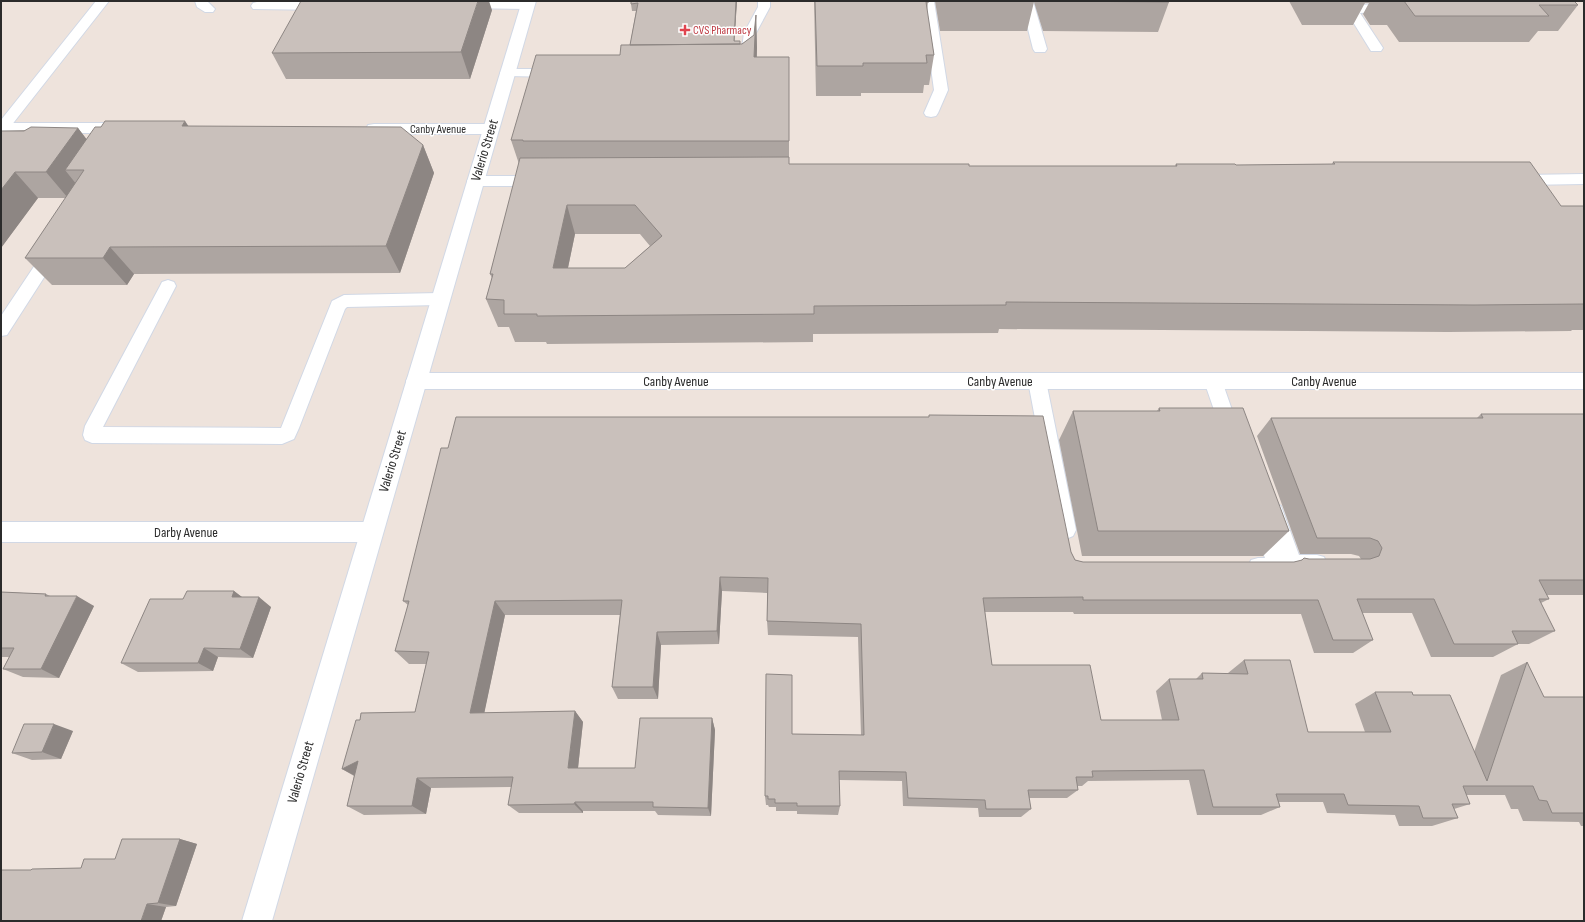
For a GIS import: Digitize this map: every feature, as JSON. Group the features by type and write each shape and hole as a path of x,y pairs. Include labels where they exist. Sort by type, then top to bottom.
{"street":[{"name":"Valerio Street","path":"257,921 370,532 528,3"},
{"path":"2,128 131,128"},
{"name":"Canby Avenue","path":"359,129 490,129"},
{"name":"Canby Avenue","path":"416,381 1584,381"},
{"name":"Darby Avenue","path":"1,532 370,532"}],"lane":[{"path":"2,128 103,1"},
{"path":"739,73 747,68 750,33 764,7 764,1"},
{"path":"928,1 941,90 931,113"},
{"path":"1027,1 1040,49"},
{"path":"455,5 528,3"},
{"path":"257,6 336,6"},
{"path":"1376,48 1351,8 1406,8"},
{"path":"507,73 569,73"},
{"path":"115,143 131,128"},
{"path":"1504,180 1584,180"},
{"path":"475,181 555,181"},
{"path":"1,330 55,246 59,235"},
{"path":"168,286 92,431 92,435 282,436 287,434 290,428 338,305 344,301 439,299"},
{"path":"1037,381 1068,544"},
{"path":"1220,381 1242,444"},
{"path":"1238,567 1278,567 1263,503 1292,564 1337,564"}],"building":[{"path":"301,1 478,1 461,52 272,53"},
{"name":"CVS Pharmacy","path":"631,1 736,1 734,41 740,41 740,44 630,45 638,3 631,4"},
{"path":"815,1 928,1 929,2 926,2 934,55 926,55 927,63 863,63 863,66 817,66"},
{"path":"1051,1 1169,1 1169,2"},
{"path":"1404,1 1574,1 1578,5 1539,5 1549,16 1415,16"},
{"path":"756,15 754,57 789,57 789,141 511,140 536,55 620,55 621,45 742,44 754,35"},
{"path":"105,121 185,121 182,126 401,127 423,145 386,246 110,247 103,258 25,258 84,170 65,170 95,127 101,127"},
{"path":"31,127 78,128 46,172 15,172 1,190 1,131 24,131"},
{"path":"789,157 789,164 969,164 969,166 1177,166 1176,164 1236,165 1335,164 1333,162 1530,162 1561,206 1584,206 1584,304 1474,305 1006,302 1006,305 814,306 814,314 537,316 537,314 504,314 504,300 486,299 493,274 490,274 520,158","holes":["567,205 635,205 662,236 625,268 553,268"]},
{"path":"1159,408 1243,408 1289,531 1098,531 1073,411 1160,411"},
{"path":"1481,414 1584,414 1584,580 1539,580 1549,599 1539,599 1555,631 1512,631 1518,644 1454,644 1434,599 1357,599 1373,640 1333,640 1318,600 1083,600 1083,597 983,598 992,665 1090,665 1101,720 1179,720 1169,679 1203,679 1202,673 1248,674 1244,660 1290,660 1308,732 1391,732 1375,692 1412,692 1413,695 1450,695 1487,781 1527,662 1544,697 1584,697 1584,813 1552,813 1547,801 1539,800 1533,786 1463,786 1470,804 1452,804 1458,818 1423,818 1419,806 1348,805 1344,794 1276,794 1280,807 1213,807 1204,770 1092,771 1093,777 1076,777 1078,790 1028,790 1031,809 986,809 985,800 908,798 906,772 839,771 840,806 797,806 797,803 775,803 775,799 768,799 768,796 765,796 766,674 792,675 792,734 864,735 861,624 767,621 768,578 720,577 717,631 657,632 653,687 612,687 622,600 495,601 470,713 575,711 568,768 635,768 640,718 712,718 708,808 653,807 653,802 575,802 574,804 508,805 513,777 417,778 412,806 347,806 358,761 342,769 356,720 360,720 361,713 415,712 429,652 395,651 409,601 403,601 441,448 448,448 456,417 1043,416 1071,552 1075,560 1083,562 1294,562 1304,558 1370,559 1379,556 1382,548 1378,541 1370,538 1317,538 1271,418 1483,418"},
{"path":"187,591 234,591 232,597 259,597 240,649 204,648 198,663 121,663 150,599 183,599"},
{"path":"1,592 46,594 45,596 77,596 41,669 3,669 14,648 1,648"},
{"path":"24,724 54,724 42,752 12,753"},
{"path":"122,839 180,839 158,903 147,904 141,921 1,921 1,870 81,868 84,859 115,859"}],"place":[{"name":"CVS Pharmacy","path":"685,30"}]}
